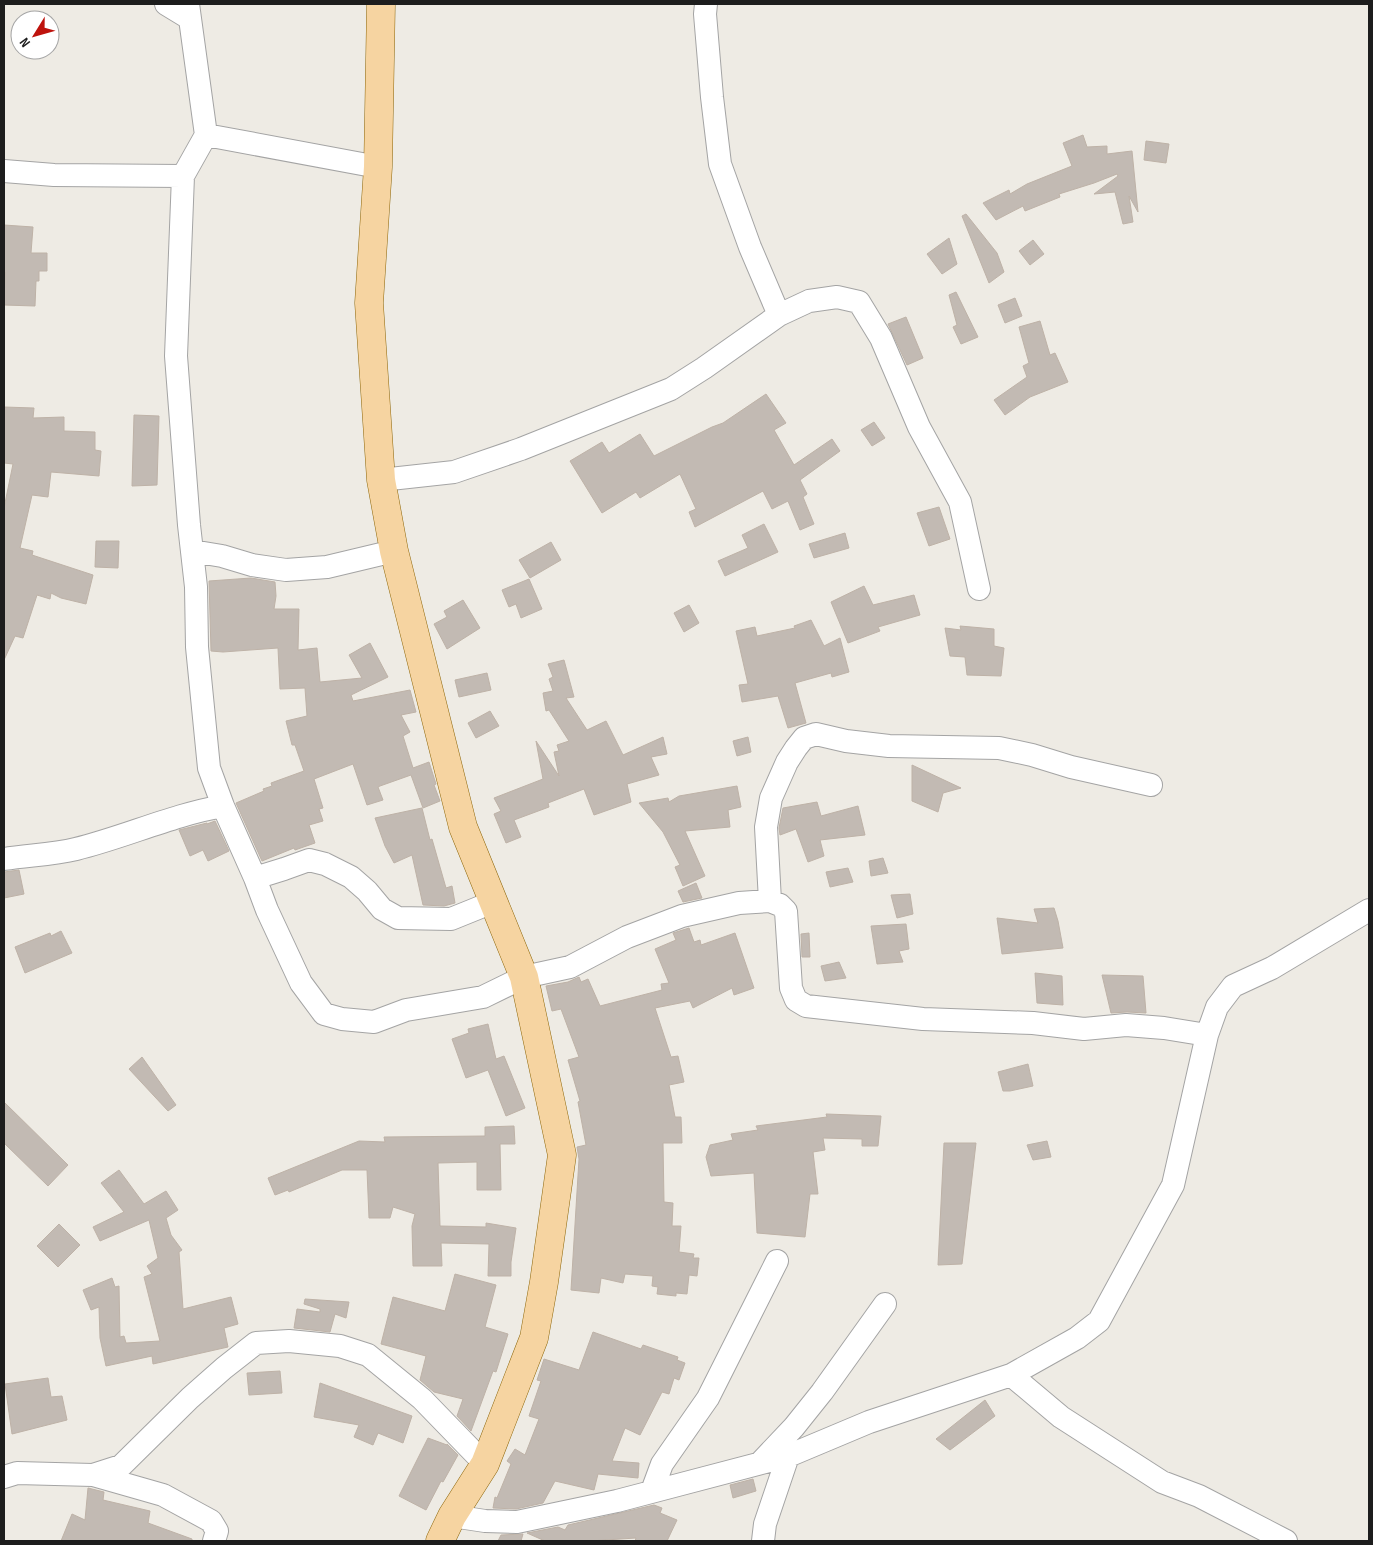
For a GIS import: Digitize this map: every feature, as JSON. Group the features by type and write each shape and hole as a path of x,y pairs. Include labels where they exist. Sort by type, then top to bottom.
{"main road":[{"path":"381,4 378,167 369,303 381,480 394,551 463,827 524,977 562,1155 534,1338 485,1464 452,1516 440,1541"}],"street":[{"path":"166,4 188,11 206,135 184,176 176,356 196,587 197,647 209,768 222,806 281,943 301,983 324,1014 342,1019 374,1022 406,1010 483,997 524,977 570,967 627,937 682,916 739,903 770,901 780,905 786,911 791,988 796,1000 806,1006 923,1019 1033,1023 1084,1029 1126,1025 1164,1028 1207,1035"},
{"path":"706,4 705,14 712,97 720,164 750,247 779,315"},
{"path":"206,135 378,167"},
{"path":"4,171 54,175 184,176"},
{"path":"381,480 454,472 520,449 671,389 779,315 810,300 837,297 859,302 881,338 919,427 960,502 979,589"},
{"path":"192,551 222,556 252,565 286,570 327,567 394,551"},
{"path":"770,901 766,827 772,798 786,762 804,738 816,734 846,741 889,746 1000,748 1032,755 1071,767 1151,785"},
{"path":"4,859 37,856 77,849 200,810 222,806"},
{"path":"254,878 309,860 325,864 351,877 367,891 382,909 398,918 451,919 493,902"},
{"path":"452,1516 485,1521 517,1522 569,1512 788,1456 869,1422 1012,1375 1077,1338 1099,1321 1173,1186 1207,1035 1217,1007 1233,986 1272,968 1369,910"},
{"path":"652,1491 662,1464 708,1398 777,1261"},
{"path":"760,1463 794,1427 822,1392 884,1304"},
{"path":"93,1475 121,1466 190,1398 256,1343 289,1341 340,1346 368,1356 422,1399 485,1464"},
{"path":"1012,1375 1062,1417 1162,1482 1198,1496 1286,1541"},
{"path":"763,1541 765,1524 788,1456"},
{"path":"4,1477 17,1473 93,1475 163,1495 211,1521 217,1531 214,1541"}],"building":[{"path":"1083,135 1087,147 1107,146 1107,154 1132,151 1138,212 1129,196 1133,222 1123,224 1115,192 1094,194 1118,176 1117,174 1059,194 1060,197 1025,211 1023,206 996,220 983,203 1009,190 1010,194 1027,184 1072,166 1063,143"},
{"path":"1146,141 1169,144 1166,163 1144,160"},
{"path":"966,214 997,253 1004,272 989,283 962,216"},
{"path":"4,225 33,227 31,253 47,253 47,271 39,271 39,281 36,281 35,306 4,305"},
{"path":"949,238 957,264 942,274 927,254"},
{"path":"1033,240 1044,254 1030,265 1019,251"},
{"path":"956,292 978,337 961,344 953,327 957,325 949,295"},
{"path":"1015,298 1022,316 1005,323 998,305"},
{"path":"906,317 923,358 907,365 888,324"},
{"path":"1040,321 1050,355 1055,353 1068,382 1030,397 1005,415 994,400 1027,377 1023,366 1029,363 1019,327"},
{"path":"766,394 786,423 774,430 794,465 832,439 840,451 800,480 807,494 803,497 814,524 800,530 788,501 772,509 763,491 695,527 689,512 696,509 680,474 640,498 636,492 602,513 570,461 602,442 609,453 640,434 654,456 723,423"},
{"path":"4,407 34,408 33,418 64,417 64,431 95,432 95,450 101,451 99,476 51,472 48,497 32,495 20,548 33,551 32,555 93,575 86,604 61,598 51,593 50,599 37,595 23,638 15,636 4,660 4,508 13,464 4,463"},
{"path":"134,415 159,416 157,485 132,486"},
{"path":"874,422 885,438 872,446 861,430"},
{"path":"939,507 950,539 929,546 917,513"},
{"path":"764,524 778,552 725,576 718,561 748,548 742,535"},
{"path":"845,533 849,548 814,558 809,544"},
{"path":"96,541 119,541 118,568 95,567"},
{"path":"551,542 561,560 530,578 519,560"},
{"path":"251,578 275,582 276,596 274,609 299,609 298,650 317,648 320,682 362,678 349,655 370,643 388,677 351,695 353,701 410,690 416,712 401,715 410,732 403,736 413,768 429,762 440,801 423,808 411,775 378,787 383,800 367,805 353,764 314,779 323,808 319,809 323,821 309,825 315,843 295,850 294,848 262,861 236,803 264,791 263,789 272,786 271,783 304,771 295,745 292,745 286,721 307,716 305,688 280,689 278,648 223,652 211,651 209,581"},
{"path":"529,579 542,609 521,618 516,604 509,607 502,590"},
{"path":"864,586 873,605 914,595 920,615 878,627 880,631 848,643 831,602"},
{"path":"463,600 480,628 447,649 434,624 447,617 444,611"},
{"path":"689,605 699,623 684,632 674,613"},
{"path":"811,620 824,646 840,638 849,672 832,677 831,673 795,683 806,723 788,728 778,696 742,702 739,685 748,684 736,631 755,627 757,636 795,628 794,626"},
{"path":"960,626 994,629 994,646 1004,648 1001,676 967,675 965,657 950,656 945,628 961,630"},
{"path":"564,660 574,697 566,698 587,730 606,721 623,755 663,737 667,754 651,757 659,775 627,784 631,802 594,815 584,789 548,803 549,807 514,820 521,837 506,843 494,814 501,811 494,798 543,779 536,741 559,776 554,752 559,751 557,745 569,741 549,710 546,711 543,693 553,691 549,679 553,677 548,664"},
{"path":"487,673 491,690 459,697 455,680"},
{"path":"490,711 499,726 476,738 468,723"},
{"path":"748,737 751,752 737,756 733,741"},
{"path":"912,765 961,788 943,793 938,812 912,801"},
{"path":"737,786 741,807 728,810 730,827 685,831 705,876 683,886 675,867 680,865 663,832 639,803 668,798 669,802 679,796"},
{"path":"817,802 821,816 858,806 865,835 820,840 824,856 808,862 796,829 780,835 779,828 783,808"},
{"path":"422,808 430,840 432,839 446,888 452,886 455,903 444,906 423,905 412,855 394,863 385,846 375,818"},
{"path":"215,821 229,851 208,861 203,850 190,856 179,830"},
{"path":"883,858 888,873 871,876 869,861"},
{"path":"848,868 853,882 830,887 826,872"},
{"path":"19,870 24,894 4,898 4,872"},
{"path":"696,883 702,898 683,902 678,891"},
{"path":"910,894 913,914 897,918 891,895"},
{"path":"1054,908 1063,948 1002,954 997,918 1038,923 1034,909"},
{"path":"906,924 909,949 899,951 903,962 877,964 871,926"},
{"path":"689,928 694,942 700,940 701,945 735,933 754,988 734,995 732,988 693,1008 690,1001 655,1008 671,1057 678,1056 684,1082 669,1085 675,1117 681,1117 682,1143 663,1143 664,1202 673,1203 672,1226 681,1226 679,1252 694,1254 693,1258 699,1258 697,1276 689,1275 687,1294 676,1293 676,1296 657,1294 658,1287 652,1286 653,1276 625,1274 623,1283 601,1278 599,1293 571,1290 579,1159 577,1147 586,1145 578,1102 580,1101 568,1060 579,1057 561,1009 552,1011 546,986 568,982 579,977 581,982 588,979 600,1006 662,990 661,984 669,983 655,949 676,940 673,933"},
{"path":"61,931 72,953 25,973 15,947 50,933 51,936"},
{"path":"809,933 810,957 802,957 801,934"},
{"path":"839,962 846,978 825,981 821,966"},
{"path":"1035,973 1062,976 1063,1005 1037,1003"},
{"path":"1102,975 1143,976 1146,1013 1111,1013"},
{"path":"488,1024 496,1059 504,1056 525,1108 506,1116 488,1070 466,1078 452,1039 469,1033 468,1029"},
{"path":"142,1057 176,1105 168,1111 129,1069"},
{"path":"1028,1064 1033,1086 1003,1091 998,1072"},
{"path":"4,1102 68,1165 48,1186 4,1143"},
{"path":"826,1114 881,1116 878,1146 862,1146 862,1139 823,1138 825,1150 813,1152 818,1194 810,1194 805,1237 757,1233 754,1173 711,1176 706,1157 710,1145 733,1140 731,1134 758,1130 756,1126 827,1117"},
{"path":"514,1126 515,1144 500,1144 501,1190 477,1190 477,1162 438,1163 440,1226 486,1227 486,1223 516,1228 511,1276 488,1276 489,1244 441,1243 442,1266 413,1266 412,1226 415,1214 393,1207 390,1218 369,1218 367,1170 342,1170 289,1192 288,1190 275,1195 268,1178 359,1141 385,1142 384,1137 485,1136 485,1127"},
{"path":"1047,1141 1051,1157 1033,1160 1027,1145"},
{"path":"944,1143 976,1143 962,1264 938,1265"},
{"path":"119,1170 144,1204 166,1191 178,1210 166,1218 171,1235 182,1250 179,1252 183,1309 231,1297 238,1324 224,1328 228,1347 153,1364 152,1356 106,1366 100,1338 99,1307 91,1310 83,1290 112,1278 115,1287 119,1286 120,1337 124,1336 126,1343 160,1341 144,1277 152,1274 147,1266 158,1258 149,1220 100,1241 93,1227 124,1212 101,1183"},
{"path":"59,1224 80,1245 58,1267 37,1246"},
{"path":"455,1274 496,1285 485,1327 508,1334 496,1372 493,1371 471,1431 457,1416 463,1399 434,1392 420,1380 426,1356 381,1344 393,1297 445,1311"},
{"path":"305,1299 349,1302 346,1318 335,1314 330,1332 294,1328 297,1309 320,1312 320,1309 304,1304"},
{"path":"593,1332 641,1349 643,1345 678,1357 677,1360 685,1363 679,1380 674,1378 669,1394 662,1392 640,1435 625,1428 612,1461 639,1463 638,1478 598,1474 594,1490 555,1481 543,1503 516,1509 493,1508 495,1497 497,1498 511,1464 507,1461 515,1449 525,1455 539,1419 529,1416 541,1381 537,1380 544,1359 579,1370"},
{"path":"280,1371 282,1393 249,1395 247,1373"},
{"path":"48,1378 51,1397 62,1396 67,1420 12,1434 5,1384"},
{"path":"320,1383 412,1416 403,1443 378,1433 373,1445 354,1437 359,1425 314,1417"},
{"path":"985,1400 995,1416 950,1450 936,1439"},
{"path":"428,1438 447,1444 458,1455 443,1482 441,1481 426,1510 399,1496"},
{"path":"753,1479 756,1491 733,1498 730,1485"},
{"path":"88,1488 104,1492 103,1500 150,1511 148,1523 192,1539 192,1541 61,1541 72,1514 85,1520"},
{"path":"654,1505 662,1508 660,1513 677,1520 667,1541 635,1541 636,1538 545,1541 527,1533 558,1527 565,1530 568,1525"},
{"path":"523,1534 521,1541 498,1541 501,1535"}]}
